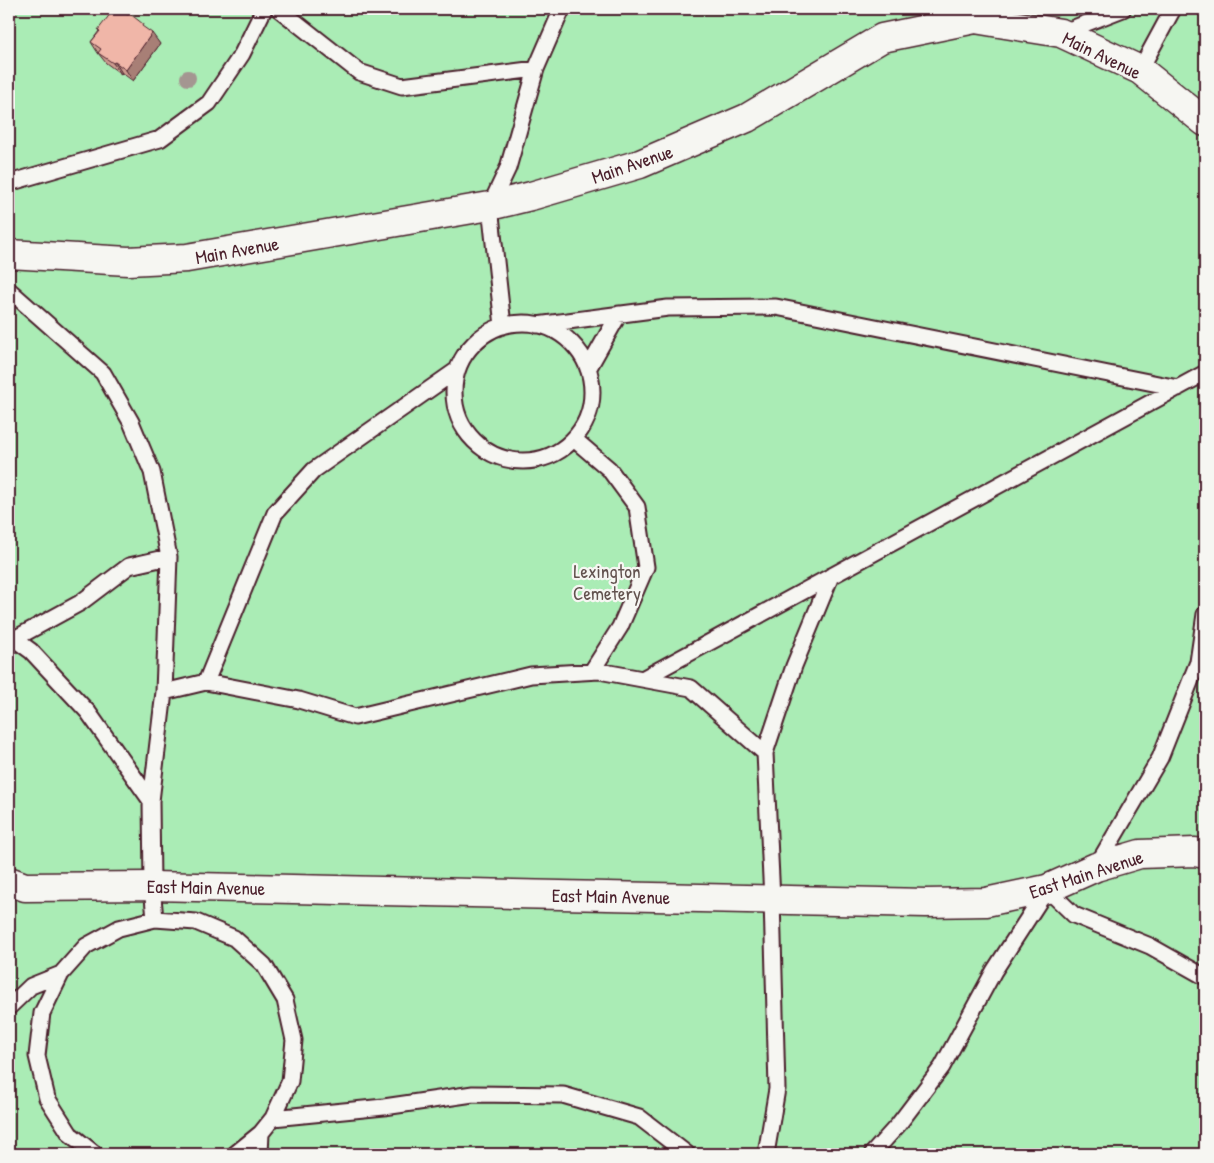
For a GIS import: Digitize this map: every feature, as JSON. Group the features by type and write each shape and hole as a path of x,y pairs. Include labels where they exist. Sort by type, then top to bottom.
{"street":[{"name":"Main Avenue","path":"9,254 128,261 187,258 490,206 640,164 747,118 882,38 975,19 1061,33 1140,70 1205,122"},
{"name":"East Main Avenue","path":"14,885 152,886 926,903 986,902 1046,889 1096,867 1140,854 1195,852 1205,854"}],"lane":[{"path":"9,183 160,139 209,103 242,54 264,9"},
{"path":"280,9 359,72 402,86 536,69"},
{"path":"503,326 490,206 508,168 536,69 562,9"},
{"path":"926,29 945,9"},
{"path":"1061,33 1123,9"},
{"path":"1140,70 1173,9"},
{"path":"9,290 103,373 131,422 152,472 169,557 164,692 151,801 152,886 155,919"},
{"path":"537,325 668,308 776,307 1178,388"},
{"path":"588,370 619,314"},
{"path":"520,323 554,330 568,340 580,354 588,370 592,388 590,406 584,423 574,438 557,452 538,460 517,461 497,456 479,446 465,431 456,412 454,391 458,370 464,356 475,343 488,333 503,326 520,323"},
{"path":"206,682 275,513 314,470 458,370"},
{"path":"642,679 1205,373"},
{"path":"574,438 609,469 636,507 646,567 620,628 592,671"},
{"path":"151,801 88,712 31,651 11,637 80,603 129,566 169,557"},
{"path":"766,1154 777,1089 772,900 765,753 794,666 831,576"},
{"path":"1096,867 1160,758 1198,662 1205,614"},
{"path":"164,692 206,682 299,700 355,717 531,674 599,671 691,688 765,753"},
{"path":"872,1154 898,1125 942,1066 994,971 1046,889 1074,915 1150,946 1205,977"},
{"path":"95,1154 70,1134 47,1098 37,1056 42,1013 60,974 86,946 119,928 155,919 196,922 234,938 264,965 285,1000 294,1040 290,1081 273,1118 262,1133 235,1154"},
{"path":"9,1007 31,986 60,974"},
{"path":"273,1118 384,1107 473,1094 564,1095 639,1117 687,1154"},
{"path":"260,1154 262,1133"}],"green space":[{"name":"Lexington Cemetery","path":"9,9 1205,9 1205,1154 9,1154"}],"building":[{"path":"114,9 119,9 128,15 129,13 152,33 126,70 98,53 101,49 91,42"}]}
